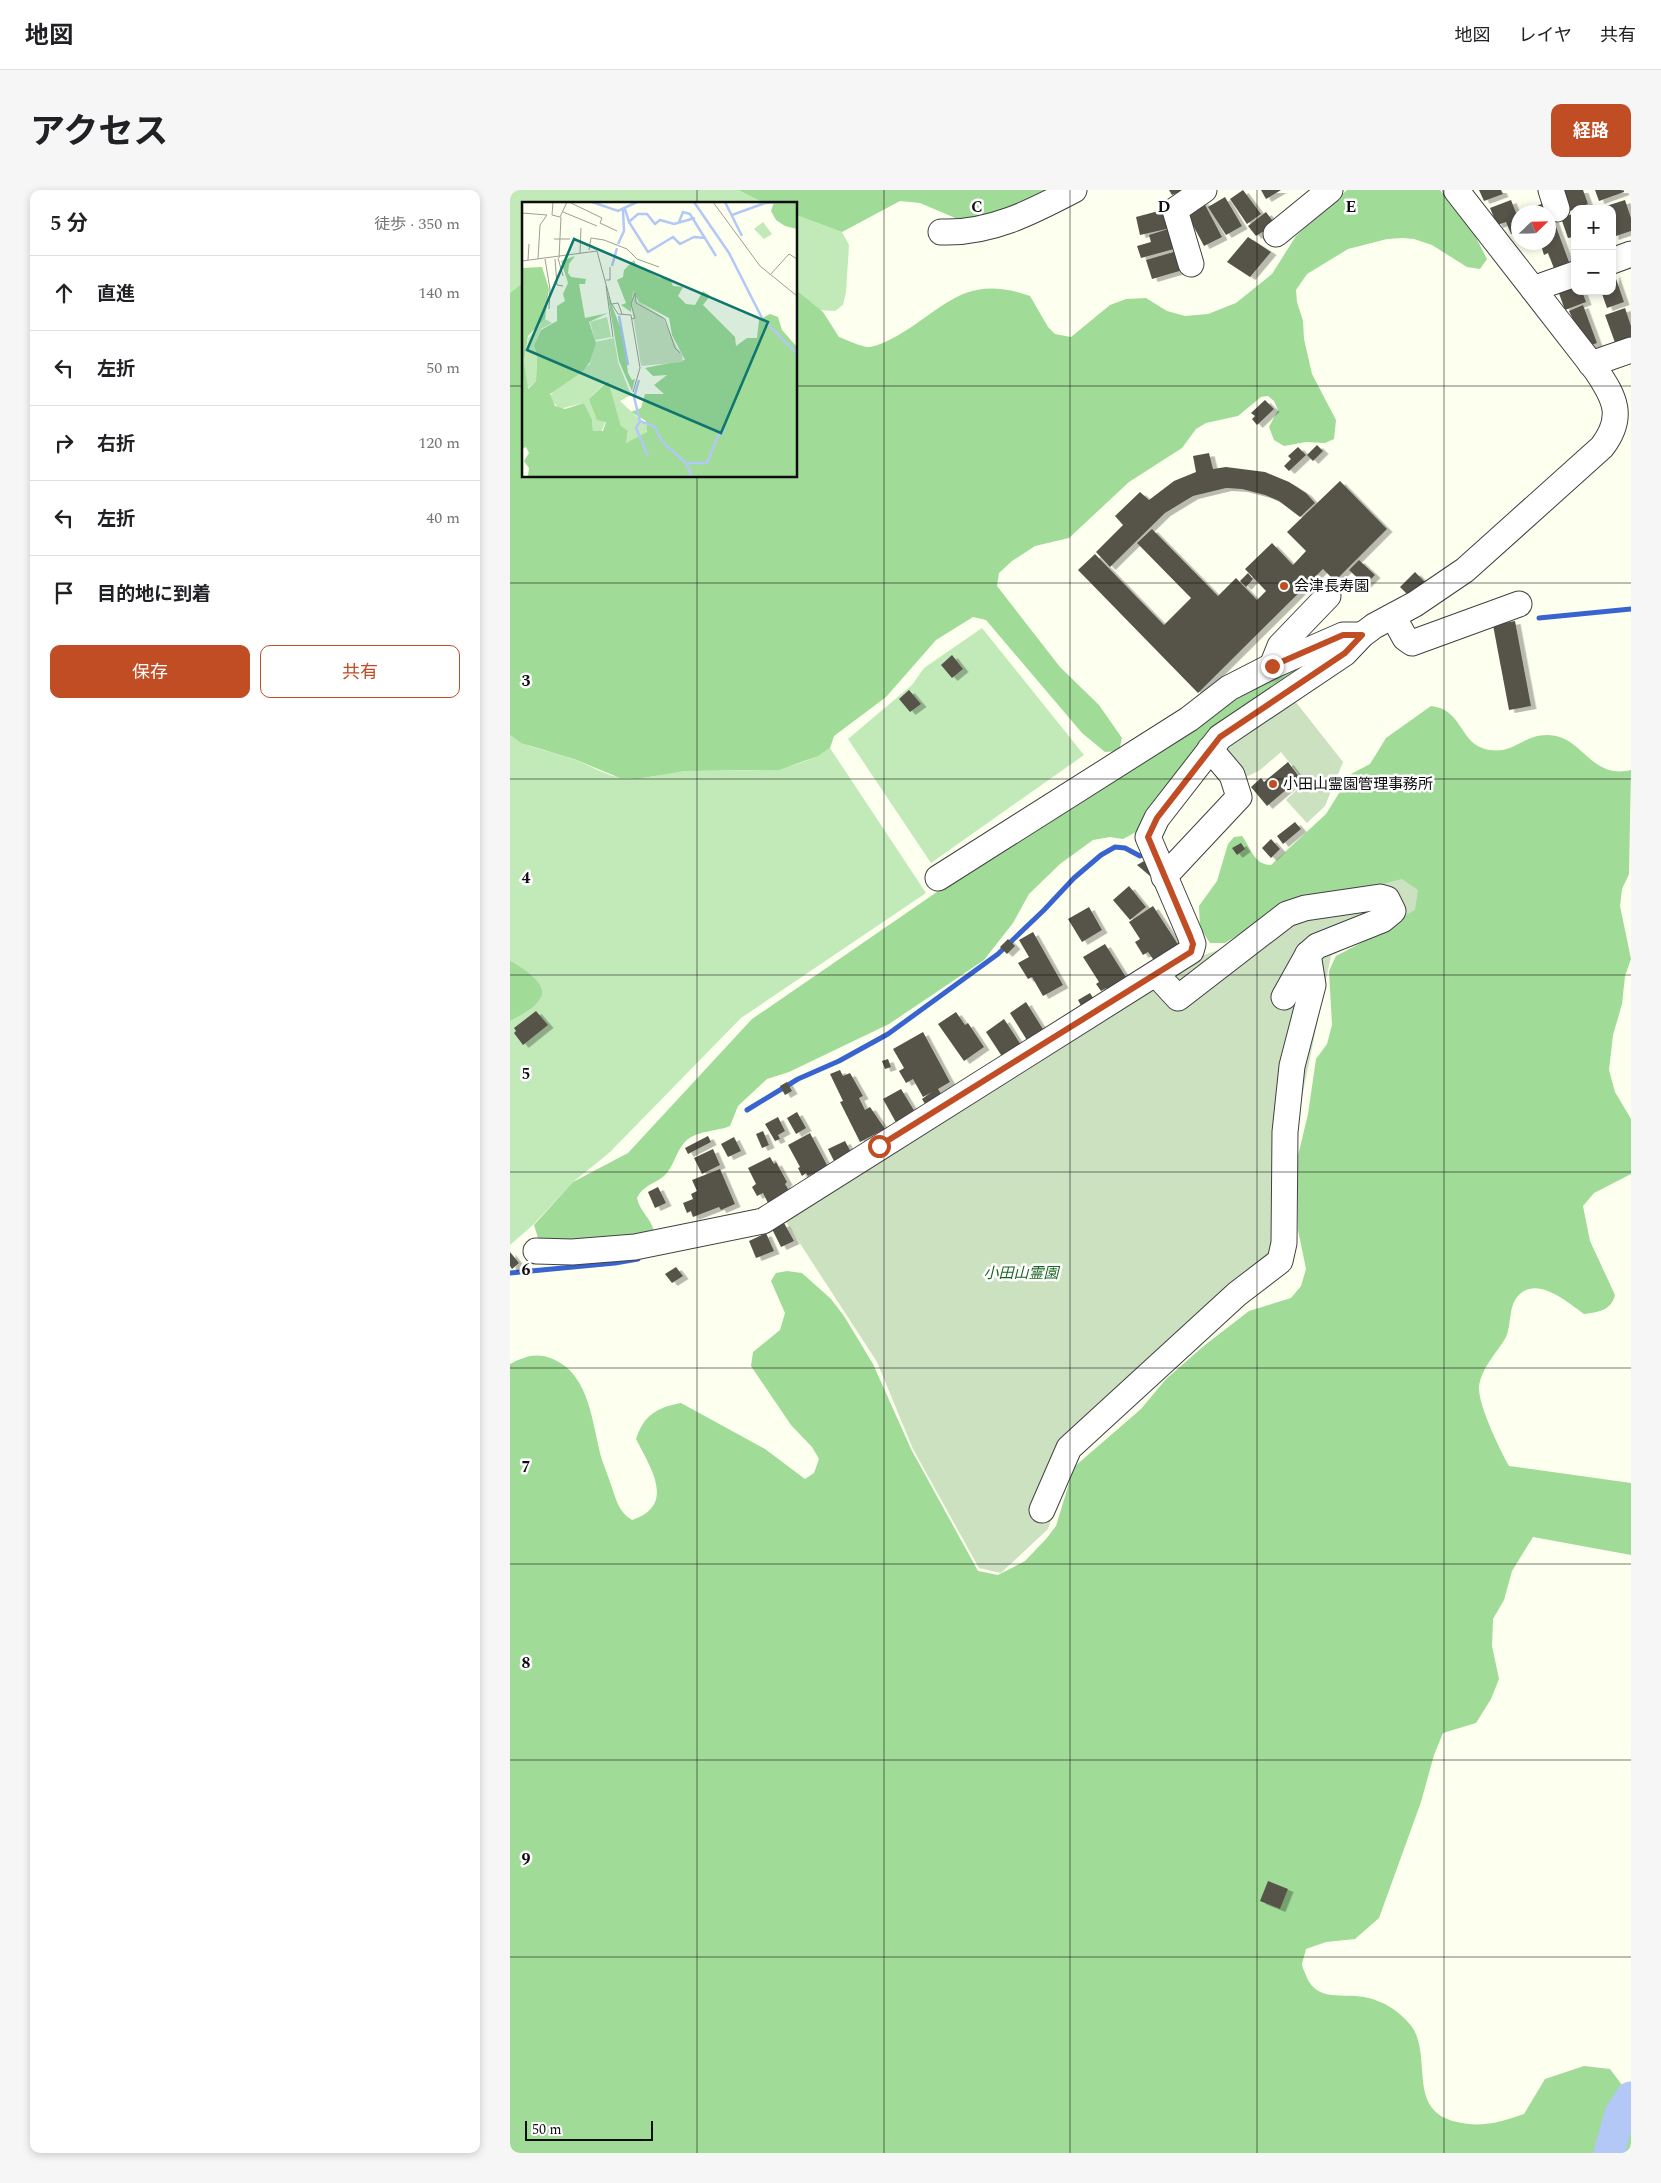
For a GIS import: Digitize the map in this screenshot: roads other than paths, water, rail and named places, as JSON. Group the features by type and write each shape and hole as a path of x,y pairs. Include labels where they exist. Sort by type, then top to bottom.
{"street":[{"path":"941,232 961,233 987,228 1017,218 1074,190"},
{"path":"1191,264 1175,210 1204,190"},
{"path":"1276,234 1330,190"},
{"path":"536,1251 572,1252 635,1248 763,1221 993,1085 1191,952 1193,944 1148,837 1157,818 1210,749 1220,737 1345,653 1362,635 1415,604 1465,570 1602,447 1615,426 1616,407 1610,391 1456,190"},
{"path":"1616,260 1631,254"},
{"path":"1533,289 1571,275"},
{"path":"1591,364 1631,350"},
{"path":"1272,666 1280,646 1328,596"},
{"path":"1393,616 1405,638 1412,643 1519,604"},
{"path":"938,878 1189,720 1229,688 1272,666 1343,635 1362,635"},
{"path":"1164,877 1239,797 1232,775 1210,749"},
{"path":"1156,974 1178,998 1286,914 1305,908 1380,897 1387,899 1393,911 1382,920 1317,946 1308,954 1284,997"},
{"path":"1042,1510 1069,1448 1238,1294 1280,1261 1284,1242 1284,1141 1292,1066 1313,985 1308,954"}],"waterway":[{"path":"1539,618 1631,609"},
{"path":"747,1110 798,1079 839,1061 888,1034 998,954 1074,878 1101,855 1115,847 1125,848 1140,856"},
{"path":"510,1273 638,1259"},
{"path":"1609,2153 1620,2114 1631,2097"}],"place":[{"name":"会津長寿園","path":"1284,586"},
{"name":"小田山霊園管理事務所","path":"1273,784"}],"park label":[{"name":"小田山霊園","path":"1021,1273"}]}
